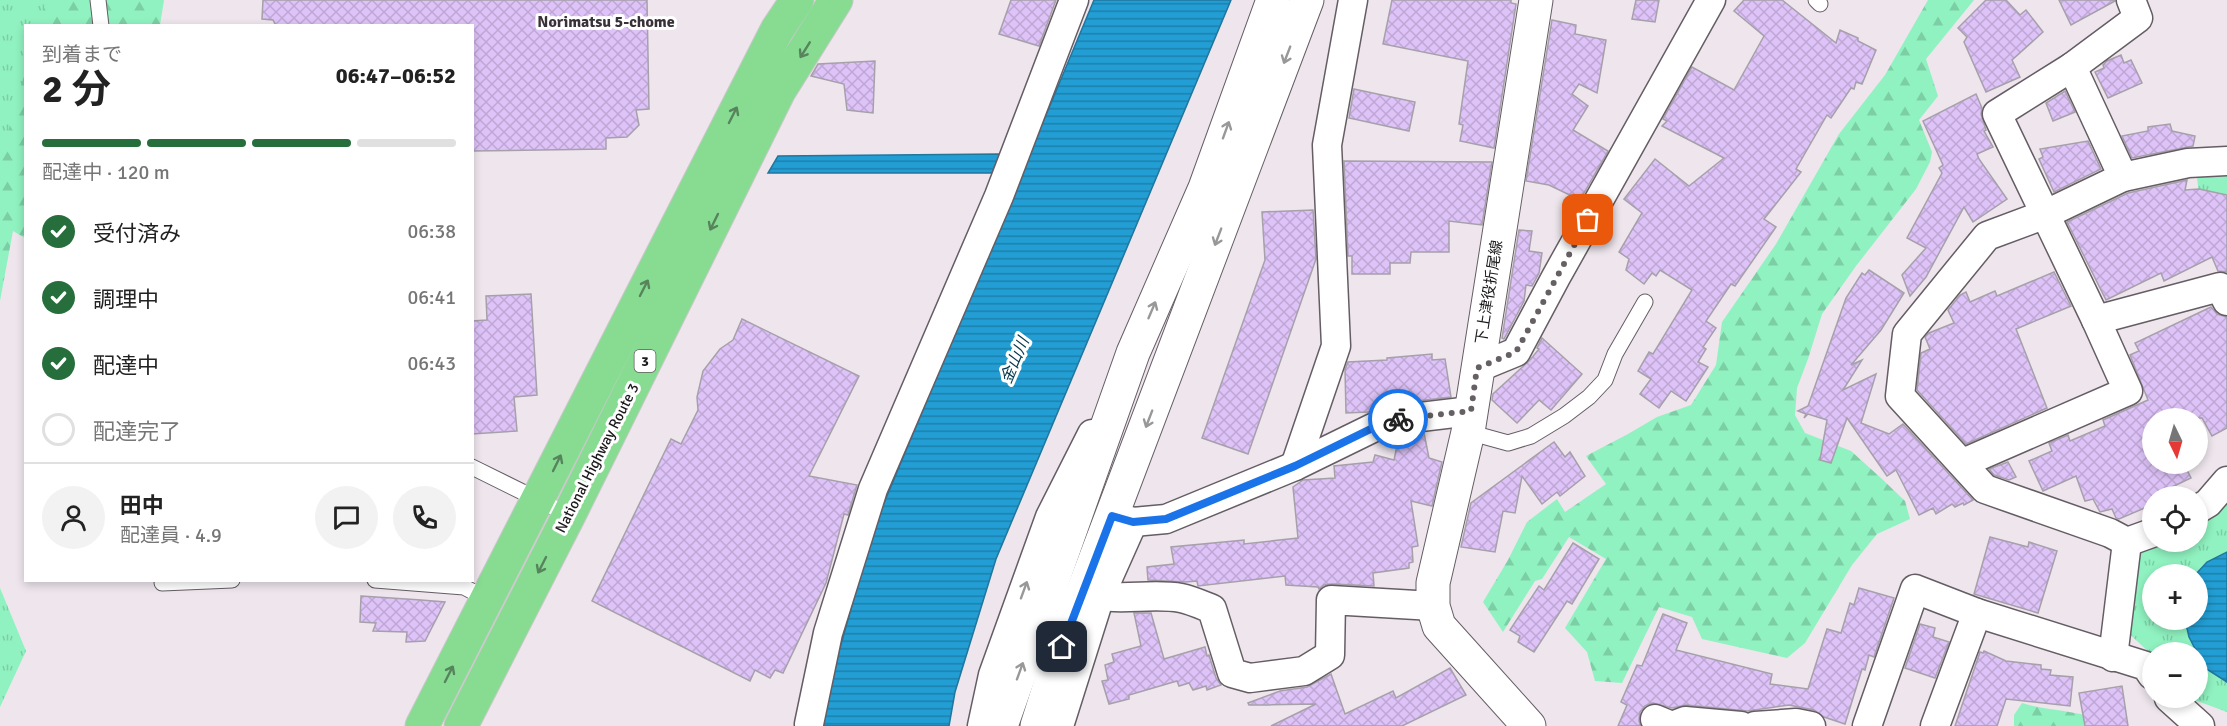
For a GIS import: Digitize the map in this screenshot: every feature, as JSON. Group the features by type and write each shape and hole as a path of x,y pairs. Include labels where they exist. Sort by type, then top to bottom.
{"highway":[{"name":"3","path":"422,726 777,30 797,0"},
{"name":"National Highway Route 3","path":"461,726 569,515 779,91 836,0"}],"street":[{"path":"809,725 828,633 873,489 999,196 1074,0"},
{"path":"982,726 993,675 1050,517 1133,353 1205,188 1273,0"},
{"path":"1059,726 1123,519 1308,0"},
{"path":"1295,466 1336,346 1327,145 1353,0"},
{"name":"下上津役折尾線","path":"1529,726 1439,626 1433,606 1433,583 1470,422 1536,0"},
{"path":"1477,368 1516,352 1711,0"},
{"path":"1963,463 2128,391 2097,320 1997,114 2072,67 2138,18 2131,0"},
{"path":"2072,67 2123,177"},
{"path":"2112,657 2140,538 2110,533 1985,489 1900,396 1907,334 1987,236 2046,214 2123,177 2188,163 2227,161"},
{"path":"2097,320 2220,287 2227,301"},
{"path":"1001,726 1133,353"},
{"path":"1123,519 1166,519 1295,466 1387,421 1470,422"},
{"path":"2208,503 2227,481"},
{"path":"1037,726 1062,647 1123,519"},
{"path":"1866,726 1915,589 1977,613 2142,665"},
{"path":"1101,596 1117,599 1163,596 1183,598 1212,609 1232,674 1250,678 1304,671 1330,655 1331,600 1433,606"},
{"path":"1935,726 1977,613"},
{"path":"2180,708 2200,726"},
{"path":"1655,719 1672,726 1685,721 1741,726"},
{"path":"1755,726 1796,723 1811,726"}],"lane":[{"path":"98,0 101,24"},
{"path":"1470,422 1508,443 1531,436 1564,416 1589,397 1605,380 1615,354 1645,302"},
{"path":"474,468 569,515"},
{"path":"162,583 185,582"},
{"path":"400,582 464,587 518,614"}],"green space":[{"path":"0,0 164,0 160,24 24,24 24,237 13,231 0,301"},
{"path":"0,0 46,0 39,24 24,24 24,76 0,160"},
{"path":"1928,0 1974,0 1926,59 1938,96 1919,120 1932,152 1930,162 1916,189 1822,314 1797,388 1795,415 1805,433 1851,451 1882,479 1905,501 1910,519 1877,534 1852,565 1805,643 1787,658 1702,639 1692,617 1659,607 1622,683 1595,681 1587,652 1565,628 1606,559 1569,537 1542,579 1535,581 1503,632 1483,602 1527,522 1557,499 1565,512 1606,484 1586,456 1657,417 1691,405 1716,365 1722,322 1776,244 1839,134 1885,75"},
{"path":"2196,169 2227,169 2227,235 2203,228"},
{"path":"2227,497 2227,712 2208,705 2208,642 2142,642 2142,646 2122,627 2132,560 2141,553 2208,552 2208,513"},
{"path":"0,588 26,651 0,707"},
{"path":"2022,703 2089,716 2090,726 2014,726 2014,715"}],"water":[{"name":"金山川","path":"1094,0 1231,0 996,559 955,692 949,726 822,726 831,680 874,527"},
{"path":"1000,154 992,173 768,173 778,156"},
{"path":"2227,552 2227,682 2208,670 2208,642 2192,642 2187,630 2208,630 2208,564 2205,564"}],"building":[{"path":"263,0 647,0 649,109 636,110 639,125 627,137 606,138 606,149 474,151 474,24 275,24 273,20 262,19"},
{"path":"1011,0 1056,0 1039,46 999,34"},
{"path":"1392,0 1511,0 1511,3 1516,4 1494,148 1460,141 1463,125 1459,124 1468,61 1383,44"},
{"path":"1636,0 1659,0 1655,22 1632,19"},
{"path":"1744,0 1782,0 1836,43 1840,30 1876,50 1862,84 1856,82 1854,89 1851,88 1831,118 1827,115 1796,169 1801,172 1764,219 1776,227 1735,286 1731,284 1706,321 1716,328 1703,347 1706,349 1698,362 1708,367 1686,401 1671,391 1659,408 1640,394 1651,379 1638,371 1649,352 1653,354 1692,290 1660,270 1656,276 1652,273 1644,284 1626,270 1629,259 1619,252 1642,213 1624,199 1655,159 1689,186 1724,158 1662,126 1667,121 1663,119 1692,67 1734,90 1764,36 1734,11"},
{"path":"1986,0 2006,0 2020,15 2026,10 2043,32 2012,60 2020,77 1986,92 1964,42 1967,37 1958,28"},
{"path":"2059,0 2115,0 2115,1 2071,25"},
{"path":"1552,20 1576,25 1575,34 1606,40 1597,93 1579,84 1572,94 1588,106 1573,130 1608,151 1580,200 1549,185 1526,181"},
{"path":"2121,55 2124,63 2131,60 2142,83 2108,98 2095,72 2104,68 2103,65 2107,61"},
{"path":"875,61 873,113 847,110 844,84 811,76 818,64"},
{"path":"1354,89 1415,102 1409,131 1349,118"},
{"path":"2065,91 2075,112 2053,121 2046,103"},
{"path":"1976,94 1982,108 1981,114 1986,130 1984,131 1993,147 1977,154 2007,199 1973,222 1964,207 1926,277 1910,296 1902,275 1926,248 1907,238 1942,173 1939,168 1943,165 1923,121"},
{"path":"2170,124 2172,131 2195,136 2193,146 2132,158 2122,136 2148,131 2148,127"},
{"path":"2088,141 2101,169 2054,192 2039,159 2043,157 2040,149"},
{"path":"1344,161 1492,162 1482,225 1449,221 1449,252 1411,252 1410,263 1390,263 1390,274 1352,274 1352,256 1348,256"},
{"path":"2187,180 2185,190 2199,189 2227,195 2227,272 2218,271 2212,257 2164,281 2161,273 2106,300 2067,222 2128,193"},
{"path":"1313,210 1316,259 1248,454 1202,438 1265,260 1262,212"},
{"path":"1519,230 1532,231 1529,251 1542,253 1539,273 1532,286 1526,285 1524,301 1504,339 1502,338"},
{"path":"1869,270 1904,293 1881,330 1851,365 1862,360 1843,390 1876,374 1861,423 1889,434 1903,424 1973,500 1964,505 1963,503 1955,507 1952,504 1936,514 1933,508 1919,515 1896,470 1887,476 1847,418 1831,463 1820,460 1827,420 1808,414 1804,418 1806,414 1798,411 1808,406 1846,298 1862,273 1865,275"},
{"path":"2054,272 2071,306 2016,329 2047,408 1966,444 1917,390 1921,353 1930,349 1925,337 1929,333 1954,323 1948,310 1960,295 1966,292 1970,302 1995,291 1997,296"},
{"path":"531,294 537,395 514,397 517,431 474,434 474,321 487,320 486,296"},
{"path":"2211,307 2217,314 2227,317 2227,428 2212,436 2208,429 2208,408 2142,408 2142,474 2189,474 2191,478 2174,486 2142,486 2142,509 2119,519 2116,518 2112,509 2100,512 2093,499 2085,501 2076,476 2043,491 2029,461 2052,451 2049,443 2068,435 2070,441 2105,426 2103,420 2148,400 2130,355 2139,351 2135,343"},
{"path":"742,319 859,376 809,476 857,485 848,515 844,514 826,583 783,673 775,670 770,678 755,670 750,681 592,601 671,439 681,444 698,410 697,397 703,371 720,349 733,340"},
{"path":"1542,338 1582,374 1551,410 1539,400 1517,423 1492,400 1493,394 1530,360 1539,349 1537,348"},
{"path":"1432,354 1432,360 1445,359 1451,397 1385,405 1368,412 1346,413 1345,370 1348,362"},
{"path":"1424,433 1429,458 1442,462 1432,506 1411,501 1418,546 1412,547 1413,562 1409,563 1409,568 1373,573 1374,586 1332,584 1324,585 1319,589 1318,587 1286,585 1285,576 1198,586 1197,581 1148,580 1147,567 1174,564 1171,547 1244,540 1244,544 1298,538 1293,487 1303,480 1335,478 1334,466 1373,462 1375,455 1394,460 1399,436"},
{"path":"1554,442 1565,457 1570,452 1585,476 1560,496 1557,492 1542,504 1522,476 1515,513 1503,511 1495,552 1461,547 1471,503"},
{"path":"2008,462 2016,477 2009,480 1994,475 1989,469"},
{"path":"1990,537 2028,547 2029,542 2057,551 2038,613 1974,594"},
{"path":"1573,543 1599,559 1572,604 1567,601 1534,652 1518,642 1520,636 1510,630 1539,586 1544,590"},
{"path":"1859,588 1894,598 1874,657 1869,655 1865,670 1862,669 1845,724 1824,717 1814,710 1789,705 1748,711 1686,705 1672,708 1653,703 1645,706 1640,712 1641,726 1618,726 1627,705 1621,702 1637,665 1642,666 1663,614 1687,623 1676,650 1772,674 1770,684 1808,689 1827,629 1841,633 1850,603 1854,605"},
{"path":"361,596 445,602 425,641 406,642 407,632 373,631 376,623 360,622"},
{"path":"1134,613 1151,613 1164,659 1205,647 1216,678 1221,685 1207,690 1206,686 1193,690 1189,683 1179,686 1177,681 1129,695 1129,699 1109,704 1102,681 1108,680 1105,665 1114,662 1112,654 1141,646"},
{"path":"1920,624 1935,628 1933,637 1949,642 1935,678 1905,668"},
{"path":"1984,651 2006,661 2041,665 2041,669 2051,670 2050,675 2073,677 2070,706 2006,699 1997,726 1955,726 1980,652"},
{"path":"1450,668 1466,695 1402,726 1271,726 1316,704 1249,705 1248,703 1280,691 1307,687 1331,674 1345,714 1393,691 1396,698"},
{"path":"2122,686 2128,726 2085,726 2079,693"}],"way so far":[{"path":"1398,419 1471,411 1477,368 1516,352 1588,220"}],"district":[{"name":"Norimatsu 5-chome","path":"606,21"}],"route":[{"path":"1062,647 1112,516 1133,522 1166,519 1295,466 1387,421 1398,419"}]}
